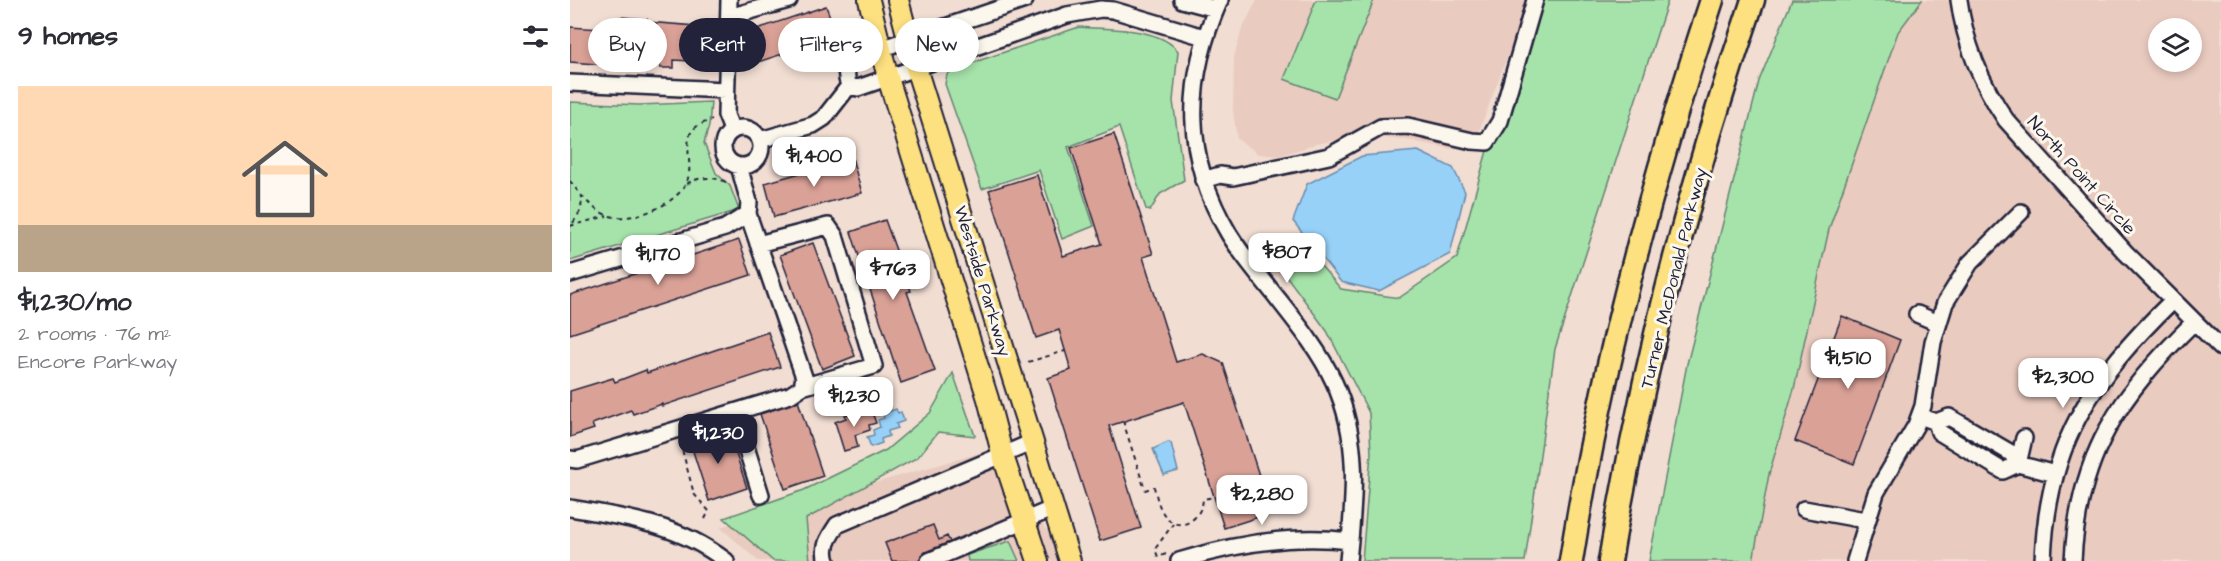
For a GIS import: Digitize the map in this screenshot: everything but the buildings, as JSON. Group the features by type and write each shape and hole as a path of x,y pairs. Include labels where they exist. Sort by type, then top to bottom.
{"highway":[{"path":"1570,561 1600,404 1630,277 1677,110 1712,0"},
{"name":"Turner McDonald Parkway","path":"1610,561 1636,426 1674,265 1727,79 1753,0"}],"main road":[{"name":"Westside Parkway","path":"868,0 872,18"},
{"name":"Westside Parkway","path":"898,0 903,18"},
{"name":"Westside Parkway","path":"883,60 988,399 1002,453 1038,561"},
{"name":"Westside Parkway","path":"917,72 1070,557"}],"street":[{"path":"729,0 726,115 732,130"},
{"path":"971,18 1025,0"},
{"path":"1182,0 1217,5 1204,37 1193,106 1196,150 1203,180 1230,237 1314,347 1334,382 1343,404 1353,451 1355,474 1348,561"},
{"path":"1203,180 1220,176 1233,177 1329,156 1342,151 1368,132 1381,127 1408,126 1472,141 1487,142 1500,121 1535,0"},
{"name":"North Point Circle","path":"1959,0 1972,58 1991,97 2007,120 2090,215 2221,348"},
{"path":"729,17 780,1"},
{"path":"979,46 1101,4 1204,37"},
{"path":"846,72 849,86"},
{"path":"849,86 858,88 905,72"},
{"path":"570,83 726,90"},
{"path":"757,136 803,127 824,118 849,86"},
{"path":"741,171 759,156 757,136 745,127 732,130 724,139 723,152 741,171 749,202 748,214 804,377 802,387"},
{"path":"1855,561 1865,520 1876,493 1920,416 1938,323 1945,303 1970,263 2021,212"},
{"path":"570,274 725,228 748,214"},
{"path":"570,459 577,460 677,430 790,395 802,387 874,366 835,236 828,226 758,244"},
{"path":"2043,561 2048,507 2064,446 2094,389 2133,338 2173,300"},
{"path":"1917,314 1938,323"},
{"path":"2073,561 2084,484 2106,430 2136,382 2194,321"},
{"path":"735,412 761,495"},
{"path":"1920,416 1936,422 1948,417 2011,453 2018,464 2055,474"},
{"path":"2018,464 2024,438"},
{"path":"827,561 824,552 828,538 837,525 1002,453 1033,442"},
{"path":"570,508 626,517 671,529 711,550 726,561"},
{"path":"929,561 1054,508"},
{"path":"1804,509 1865,520"},
{"path":"1179,561 1280,539 1313,538 1350,541"}],"path":[{"path":"684,185 690,161 690,134 698,125 726,115"},
{"path":"571,226 608,216 632,215 658,208 674,198 684,185 692,180 721,178 730,184 741,171"},
{"path":"570,181 582,196 608,216"},
{"path":"571,226 581,210 582,196"},
{"path":"1028,362 1065,351"},
{"path":"1123,421 1145,490 1154,487 1161,510 1173,524 1194,520 1201,511 1203,500 1214,497"},
{"path":"677,430 694,494 709,511 703,523"},
{"path":"1158,556 1156,545 1165,537 1173,524"}],"shaded area":[{"path":"1257,0 1529,0 1474,144 1452,149 1376,137 1349,138 1316,144 1279,156 1259,154 1237,139 1233,110 1234,57 1242,29"},
{"path":"1836,0 2221,0 2221,561 1692,561"},
{"path":"987,451 1070,561 758,561 720,527"}],"green space":[{"path":"1316,0 1374,0 1335,98 1284,79"},
{"path":"1540,0 1668,0 1555,349 1525,561 1362,561 1371,453 1369,413 1327,331 1270,254 1294,235 1341,289 1399,298 1457,258 1490,140"},
{"path":"1792,0 1922,0 1898,32 1829,229 1794,389 1769,474 1753,561 1649,561 1687,364 1759,81"},
{"path":"1079,27 1146,33 1169,43 1178,51 1173,101 1184,180 1160,194 1150,211 1146,209 1119,127 1068,147 1094,226 1062,239 1039,170 982,189 945,84 947,75 950,72 979,72 979,61"},
{"path":"570,102 639,105 711,102 709,126 704,143 716,173 730,186 739,210 570,261"},
{"path":"953,373 975,436 938,432 918,457 806,519 810,561 773,561 724,518 804,490 886,450 930,413"},
{"path":"1010,541 1019,561 968,561 967,555"}],"water":[{"path":"1418,151 1453,168 1465,192 1450,254 1379,291 1341,282 1293,221 1307,184 1362,156"},
{"path":"896,409 898,413 901,412 904,421 896,424 898,428 888,431 889,436 881,439 882,443 871,447 867,437 874,435 873,430 880,427 878,420 884,418 883,414"},
{"path":"1168,442 1171,443 1178,471 1164,475 1153,449"}]}
